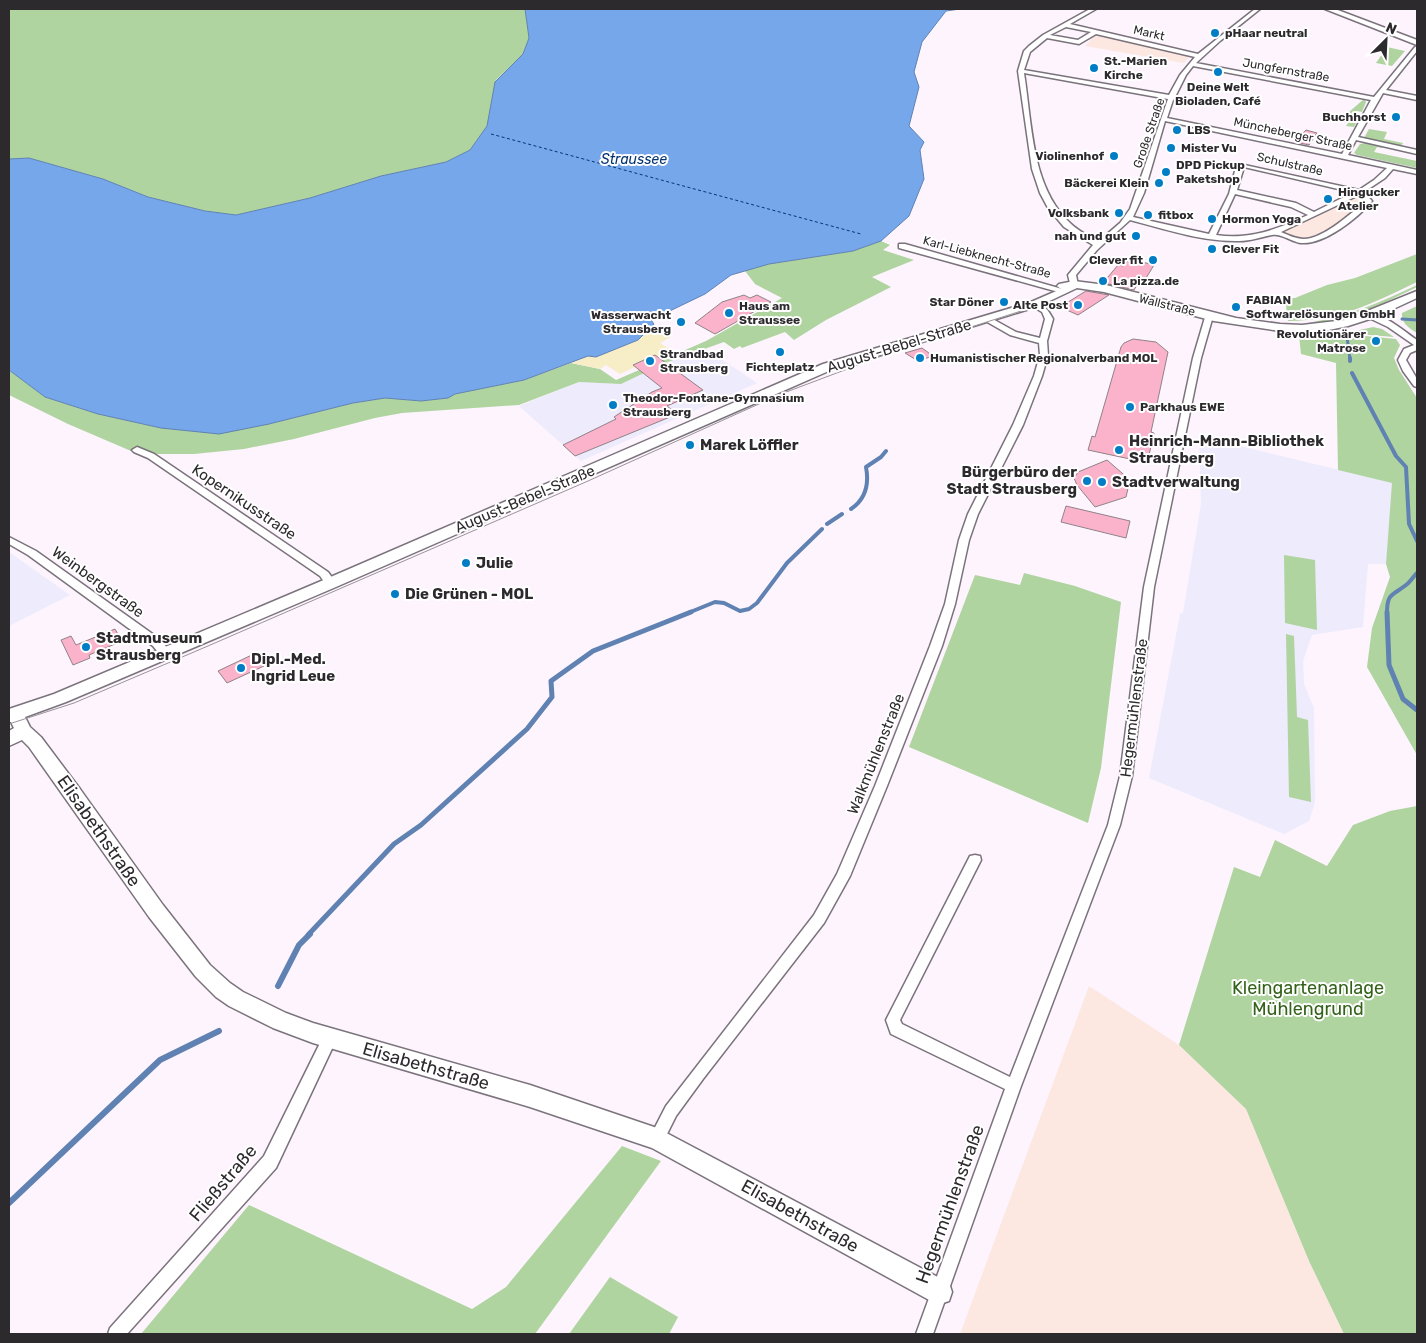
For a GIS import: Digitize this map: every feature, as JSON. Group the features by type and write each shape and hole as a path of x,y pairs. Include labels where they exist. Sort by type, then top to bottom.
{"street":[{"path":"1093,9 1066,26 1048,34 1027,51 1021,71 1035,169 1043,193 1067,225 1098,245"},
{"name":"Große Straße","path":"1067,284 1098,245 1106,241 1129,218 1138,198 1172,98 1184,74 1199,56 1255,9"},
{"path":"1328,9 1417,44"},
{"name":"Markt","path":"1066,26 1199,56"},
{"path":"1048,34 1079,42 1094,32"},
{"path":"1344,156 1375,99 1417,48"},
{"name":"Jungfernstraße","path":"1192,64 1375,99"},
{"path":"1021,71 1172,98"},
{"path":"1381,91 1417,98"},
{"name":"Müncheberger Straße","path":"1164,119 1417,172"},
{"path":"1354,138 1417,152"},
{"name":"Schulstraße","path":"1212,236 1233,192 1238,171 1242,165 1360,192"},
{"path":"1129,218 1212,236 1249,238 1274,231 1360,192 1385,175 1391,166"},
{"path":"1233,192 1293,206 1313,214"},
{"path":"1274,231 1300,241 1318,238 1367,203 1368,201 1360,192"},
{"name":"Karl-Liebknecht-Straße","path":"902,246 1067,284"},
{"name":"Wallstraße","path":"1067,284 1082,289 1124,295 1209,316 1280,328 1325,328 1370,315"},
{"name":"August-Bebel-Straße","path":"12,714 60,698 331,583 827,367 1038,303 1067,284"},
{"path":"1370,315 1417,294"},
{"name":"Walkmühlenstraße","path":"657,1139 671,1111 693,1080 819,919 843,876 936,646 950,604 964,540 973,514 1018,425 1038,376 1044,355 1043,341 1049,317 1038,303"},
{"path":"1370,315 1390,325 1417,346 1407,351 1402,360 1407,371 1417,384"},
{"name":"Hegermühlenstraße","path":"924,1334 1014,1086 1117,812 1126,776 1149,587 1197,358 1209,316"},
{"path":"986,319 1008,332 1030,340 1043,341"},
{"name":"Kopernikusstraße","path":"138,450 151,456 285,547 324,574 331,583"},
{"name":"Weinbergstraße","path":"9,540 32,553 160,646 165,653"},
{"name":"Elisabethstraße","path":"12,714 16,735 35,742 156,911 203,971 223,990 253,1009 280,1021 330,1038 530,1096 657,1139 940,1292"},
{"path":"975,860 893,1020 896,1029 1014,1086"},
{"name":"Fließstraße","path":"116,1334 270,1162 279,1146 314,1066 330,1038"}],"shaded area":[{"path":"1098,32 1192,53 1184,63 1085,46"},
{"path":"1360,192 1368,201 1318,238 1300,241 1274,231"},
{"name":"Theodor-Fontane-Gymnasium Strausberg","path":"706,349 757,383 581,461 519,406 579,382 621,384 665,363"},
{"path":"1199,436 1393,483 1386,564 1368,564 1363,627 1312,635 1303,661 1304,684 1314,708 1315,802 1309,821 1284,834 1149,778 1180,614 1183,613 1201,504"},
{"path":"9,552 70,595 9,626"},
{"path":"1089,986 1179,1045 1246,1109 1309,1261 1344,1334 960,1334"}],"green space":[{"path":"9,9 525,9 529,38 523,54 496,80 487,126 470,150 446,162 381,176 310,198 236,215 205,211 148,197 103,179 29,158 9,159"},
{"path":"1387,47 1405,51 1392,66 1376,63"},
{"path":"1364,99 1366,102 1362,112 1357,111 1356,113 1361,114 1354,127 1346,126 1348,123 1342,118"},
{"path":"1369,129 1387,132 1384,139 1403,143 1401,146 1366,139 1364,138"},
{"path":"1360,144 1383,146 1382,148 1377,147 1374,152 1417,161 1417,168 1357,155 1354,153"},
{"path":"881,241 890,245 883,250 914,260 872,277 891,287 826,320 794,340 785,332 742,348 740,346 734,349 724,342 665,363 621,384 579,382 519,405 402,413 244,449 194,454 138,454 68,424 9,395 9,370 45,397 98,414 161,428 269,424 353,403 385,398 421,401 448,398 455,394 524,380 571,363 600,369 616,380 706,341 782,298 755,284 745,271 769,264 853,251"},
{"path":"1417,254 1417,282 1370,304 1340,314 1324,318 1288,321 1285,298 1295,298 1327,285 1355,278"},
{"path":"1417,285 1417,287 1391,300 1350,316 1307,323 1336,317 1364,308"},
{"path":"1417,306 1417,333 1404,322 1402,313"},
{"path":"1373,327 1382,329 1394,337 1346,333"},
{"path":"1335,333 1396,339 1400,345 1394,358 1399,370 1417,398 1417,755 1367,667 1372,628 1390,577 1386,564 1392,483 1338,470 1336,363 1301,354 1299,335"},
{"path":"1284,555 1315,560 1317,630 1285,623"},
{"path":"1024,573 1075,586 1121,602 1101,768 1088,823 909,747 975,575 1020,585"},
{"path":"1286,634 1294,636 1297,717 1308,720 1311,802 1289,797"},
{"name":"Kleingartenanlage Mühlengrund","path":"1417,806 1417,1334 1344,1334 1309,1261 1246,1109 1179,1045 1234,867 1260,877 1275,840 1327,866 1353,825 1390,811"},
{"path":"622,1146 661,1161 535,1334 141,1334 249,1205 472,1309 506,1287"},
{"path":"610,1277 678,1317 669,1334 569,1334"}],"sand":[{"path":"654,324 671,337 660,343 671,350 620,374 606,365 600,369 571,363 588,356 596,357 638,340"}],"water":[{"name":"Straussee","path":"525,9 960,9 946,11 922,42 914,72 919,87 909,126 924,142 920,150 924,179 909,216 881,241 853,251 769,264 731,275 705,294 651,320 654,324 638,340 596,357 588,356 524,380 455,394 448,398 421,401 385,398 353,403 269,424 219,434 161,428 98,414 45,397 9,370 9,159 29,158 103,179 148,197 205,211 236,215 310,198 381,176 446,162 470,150 487,126 495,82 523,54 529,38"}],"building":[{"path":"1306,130 1317,133 1309,145 1295,142"},
{"path":"1130,259 1154,265 1143,283 1139,282 1134,290 1100,282 1108,277 1118,265 1123,266"},
{"name":"Alte Post","path":"1086,291 1109,295 1078,315 1060,307"},
{"name":"Haus am Straussee","path":"744,295 750,298 757,295 771,302 715,334 695,323 722,302"},
{"name":"Parkhaus EWE","path":"1133,339 1156,342 1168,352 1151,432 1154,433 1149,455 1146,454 1144,462 1088,450 1092,436 1095,437 1121,347 1124,343"},
{"name":"Humanistischer Regionalverband MOL","path":"922,348 933,356 918,361 905,353"},
{"name":"Theodor-Fontane-Gymnasium Strausberg","path":"655,355 703,390 667,406 671,409 670,417 575,456 563,445 616,419 614,417 652,392 662,388 633,365"},
{"path":"1107,460 1130,480 1126,497 1095,507 1077,485 1074,478 1078,472"},
{"path":"1066,506 1130,521 1126,538 1061,522"},
{"name":"Stadtmuseum Strausberg","path":"115,629 122,641 89,655 90,658 73,665 61,640 71,636 76,645"},
{"name":"Dipl.-Med. Ingrid Leue","path":"256,653 264,666 227,683 218,671"}],"waterway":[{"path":"1402,319 1417,320"},
{"path":"1347,337 1350,359"},
{"path":"1352,373 1396,456 1406,467 1409,524 1417,541"},
{"path":"851,509 863,496 867,485 866,467 881,457 886,451"},
{"path":"827,524 842,514"},
{"path":"688,613 715,602 724,603 740,611 749,609 757,603 787,563 822,529"},
{"path":"1387,613 1389,598 1407,584 1417,573"},
{"path":"308,935 394,844 421,825 527,729 552,697 551,681 593,651 691,612"},
{"path":"1387,613 1389,665 1403,699 1417,710"},
{"path":"278,986 299,945 310,934"},
{"path":"9,1203 160,1060 219,1031"}],"ferry route":[{"path":"491,134 861,234"}],"tram line":[{"path":"9,724 74,703 208,646 588,481 781,394 887,354 1021,311"}],"place":[{"name":"pHaar neutral","path":"1215,33"},
{"name":"St.-Marien Kirche","path":"1094,68"},
{"name":"Deine Welt Bioladen, Café","path":"1218,72"},
{"name":"Buchhorst","path":"1396,117"},
{"name":"LBS","path":"1177,130"},
{"name":"Mister Vu","path":"1171,148"},
{"name":"Violinenhof","path":"1114,156"},
{"name":"DPD Pickup Paketshop","path":"1166,172"},
{"name":"Bäckerei Klein","path":"1159,183"},
{"name":"Hingucker Atelier","path":"1328,199"},
{"name":"Volksbank","path":"1119,213"},
{"name":"fitbox","path":"1148,215"},
{"name":"Hormon Yoga","path":"1212,219"},
{"name":"nah und gut","path":"1136,236"},
{"name":"Clever Fit","path":"1212,249"},
{"name":"Clever fit","path":"1153,260"},
{"name":"La pizza.de","path":"1103,281"},
{"name":"Star Döner","path":"1004,302"},
{"name":"Alte Post","path":"1078,305"},
{"name":"FABIAN Softwarelösungen GmbH","path":"1236,307"},
{"name":"Haus am Straussee","path":"729,313"},
{"name":"Wasserwacht Strausberg","path":"681,322"},
{"name":"Revolutionärer Matrose","path":"1376,341"},
{"name":"Fichteplatz","path":"780,352"},
{"name":"Humanistischer Regionalverband MOL","path":"920,358"},
{"name":"Strandbad Strausberg","path":"650,361"},
{"name":"Theodor-Fontane-Gymnasium Strausberg","path":"613,405"},
{"name":"Parkhaus EWE","path":"1130,407"},
{"name":"Marek Löffler","path":"690,445"},
{"name":"Heinrich-Mann-Bibliothek Strausberg","path":"1119,450"},
{"name":"Bürgerbüro der Stadt Strausberg","path":"1087,481"},
{"name":"Stadtverwaltung","path":"1102,482"},
{"name":"Julie","path":"466,563"},
{"name":"Die Grünen - MOL","path":"395,594"},
{"name":"Stadtmuseum Strausberg","path":"86,647"},
{"name":"Dipl.-Med. Ingrid Leue","path":"241,668"}]}
